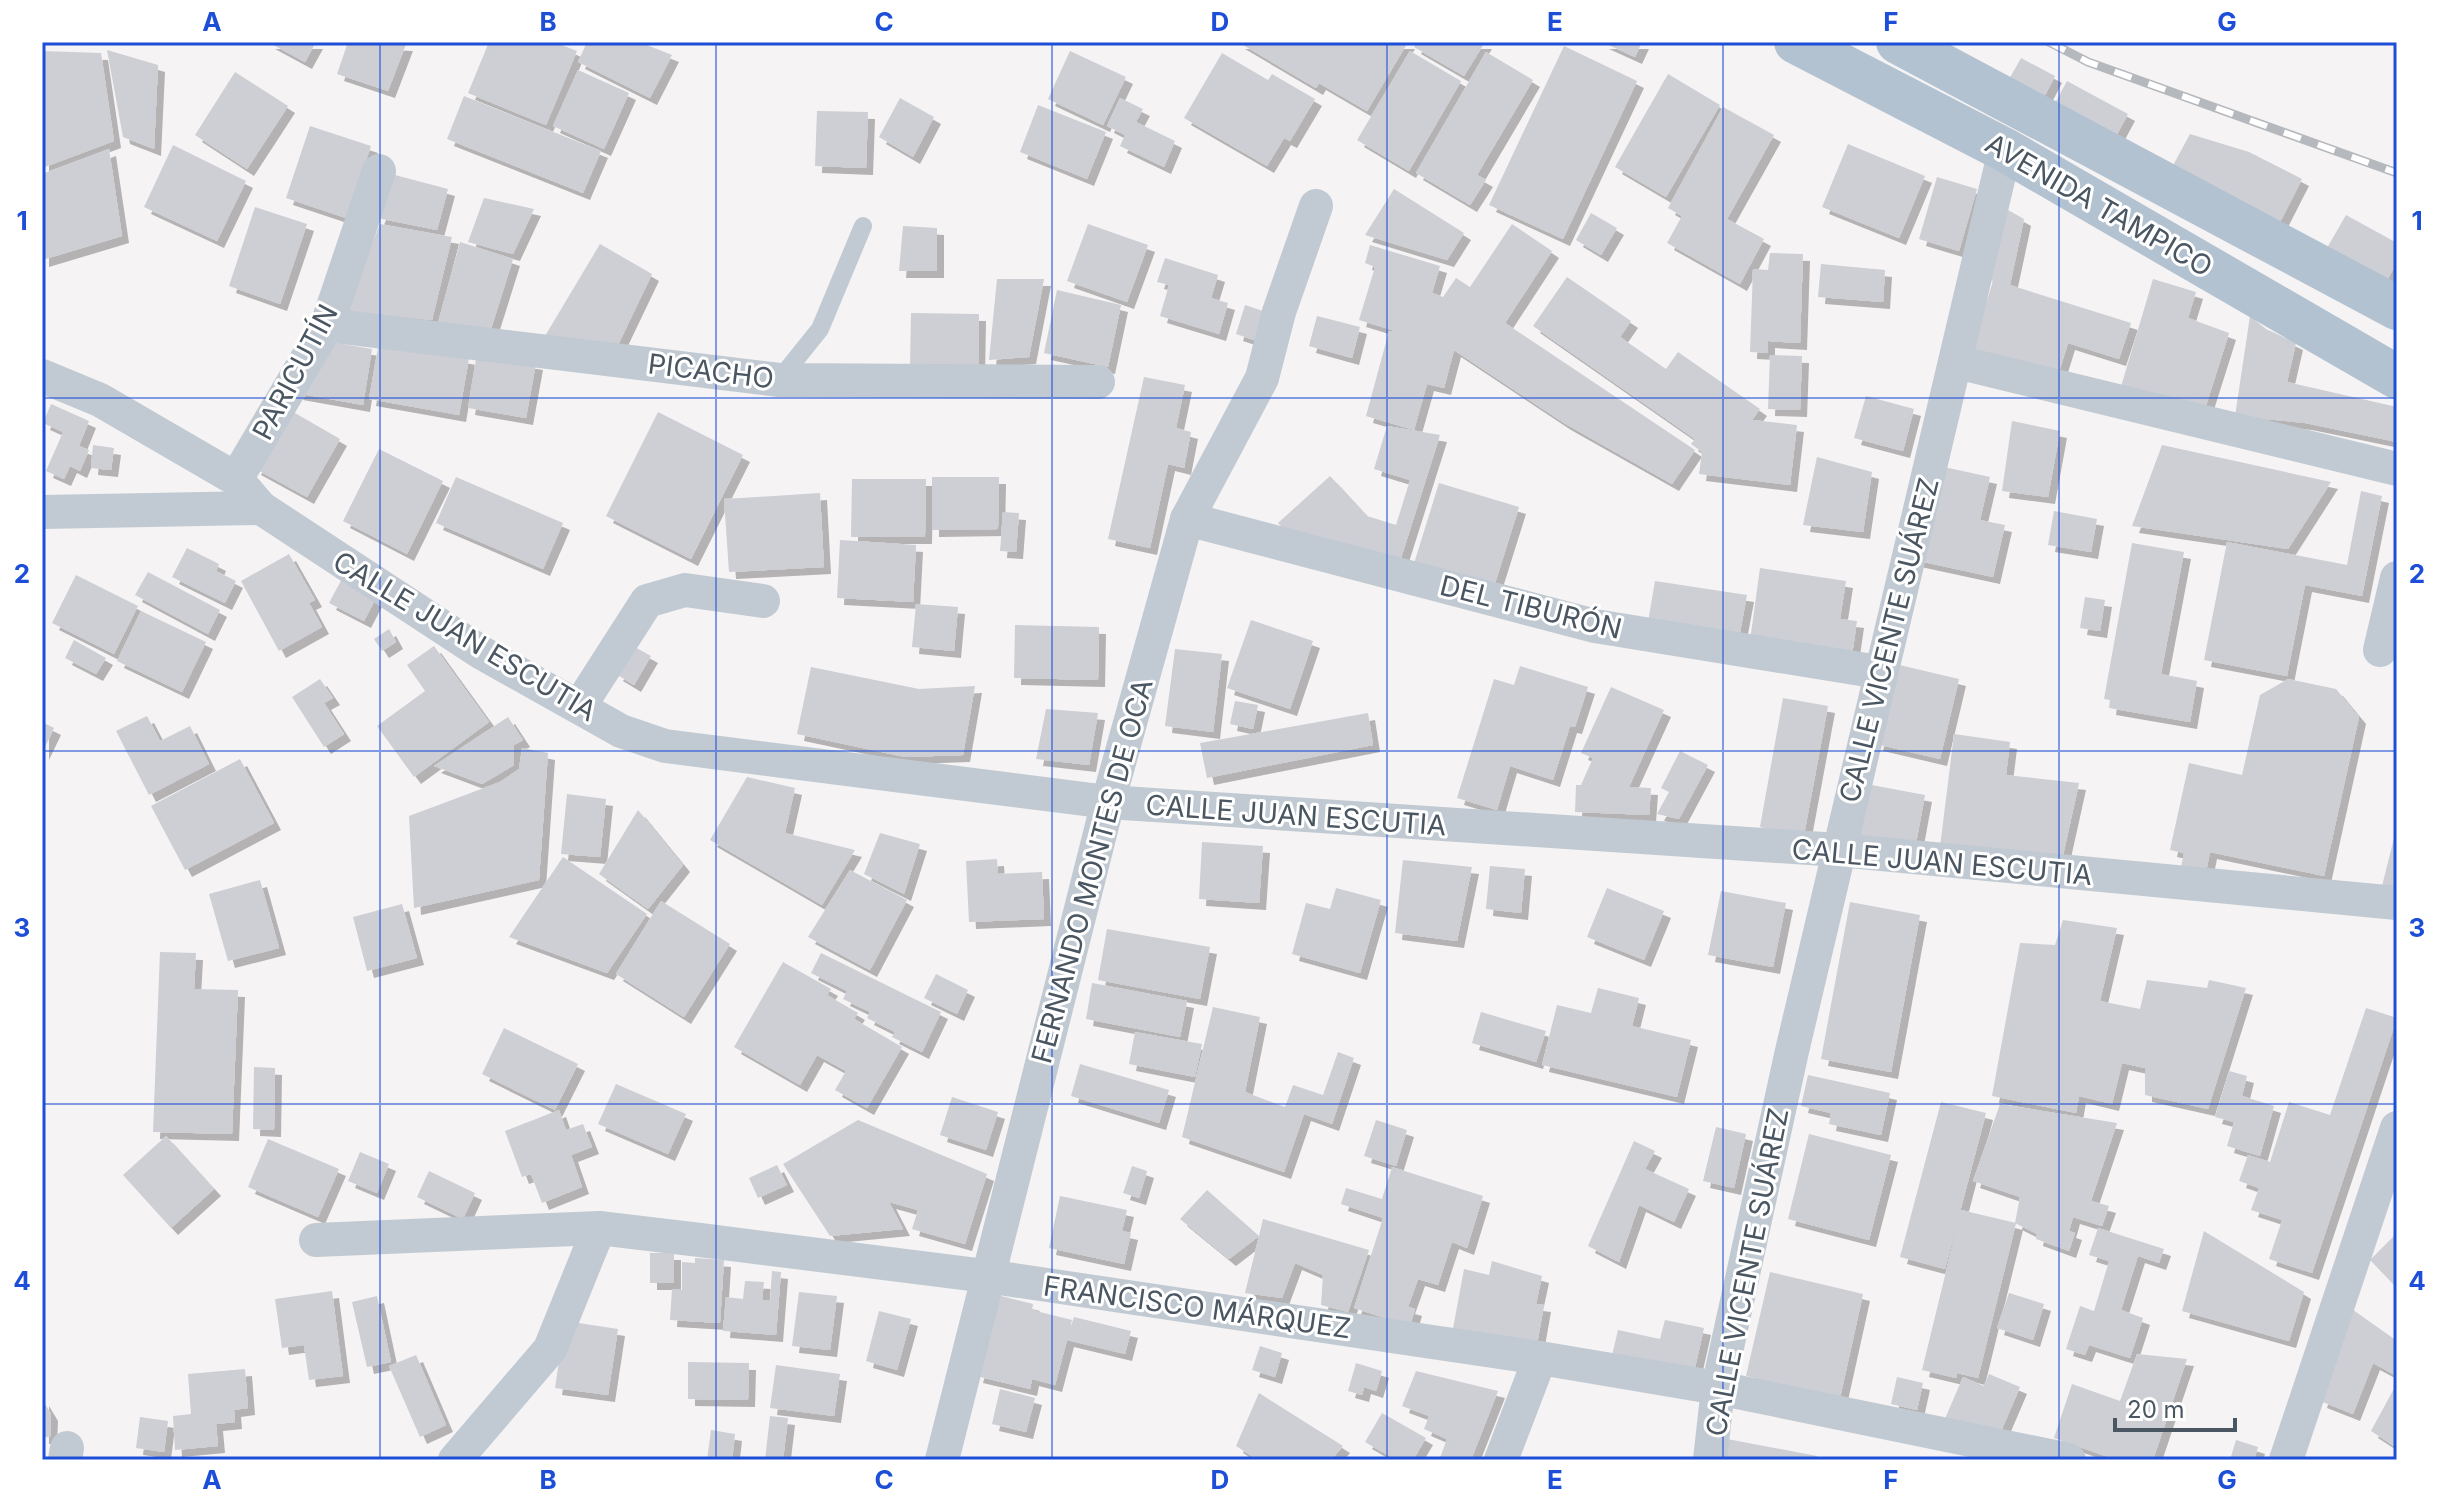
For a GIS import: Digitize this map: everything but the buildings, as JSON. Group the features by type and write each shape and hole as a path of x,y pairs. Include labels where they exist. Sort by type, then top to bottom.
{"main road":[{"name":"AVENIDA TAMPICO","path":"1796,42 2005,150 2397,377"},
{"name":"AVENIDA TAMPICO","path":"1898,42 2397,308"}],"street":[{"name":"CALLE VICENTE SUÁREZ","path":"1710,1460 1718,1388 1879,672 1957,362 2005,150"},
{"name":"PARICUTÍN","path":"236,479 327,325 379,171"},
{"name":"FERNANDO MONTES DE OCA","path":"942,1460 1108,802 1187,519 1262,378 1279,312 1316,206"},
{"name":"PICACHO","path":"327,325 779,380 1098,382"},
{"path":"1957,362 2397,469"},
{"name":"CALLE JUAN ESCUTIA","path":"42,376 100,400 236,479 261,508 482,653 621,731 665,746 1108,802 1839,850 2397,903"},
{"path":"42,512 261,508"},
{"name":"DEL TIBURÓN","path":"1187,519 1595,626 1879,672"},
{"path":"2380,650 2397,578"},
{"path":"579,707 647,601 685,590 763,601"},
{"path":"2286,1460 2397,1128"},
{"path":"455,1460 550,1349 599,1228"},
{"name":"FRANCISCO MÁRQUEZ","path":"316,1240 599,1228 986,1276 1540,1358 1718,1388 2069,1460"},
{"path":"1501,1460 1540,1358"}],"lane":[{"path":"779,380 820,329 863,226"}],"railway":[{"path":"2049,42 2088,62 2397,173"}]}
